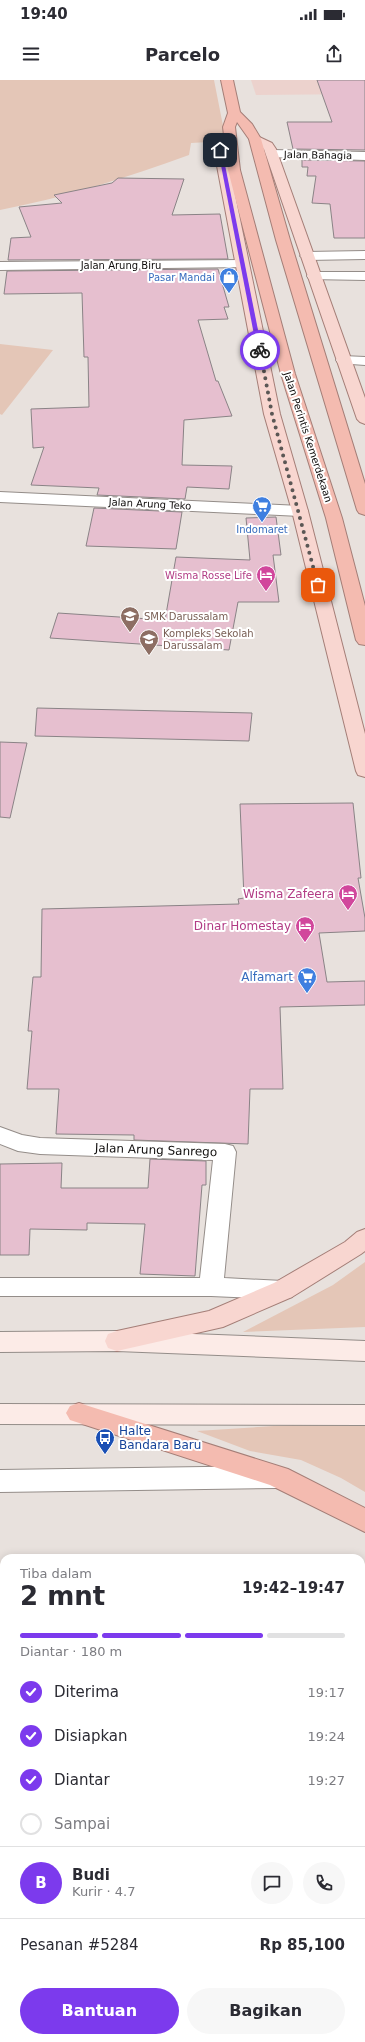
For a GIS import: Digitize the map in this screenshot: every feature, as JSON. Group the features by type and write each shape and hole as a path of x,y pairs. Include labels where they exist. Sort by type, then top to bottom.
{"highway":[{"name":"Jalan Perintis Kemerdekaan","path":"227,80 234,114 229,127 234,170 288,374 334,518 365,640"},
{"path":"234,114 248,127 255,139 283,240 365,510"},
{"path":"79,1413 279,1477 365,1521"}],"main road":[{"path":"255,139 268,146 272,154 343,360 365,419"},
{"name":"Jalan Perintis Kemerdekaan","path":"230,140 220,150 272,414 300,511 365,771"},
{"path":"117,1341 214,1320 283,1290 353,1248 365,1238"},
{"path":"0,1342 117,1341 365,1351"},
{"path":"0,1414 79,1413 365,1415"}],"street":[{"name":"Jalan Bahagia","path":"272,154 365,156"},
{"path":"307,256 365,255"},
{"name":"Jalan Arung Biru","path":"0,266 242,264"},
{"path":"314,276 365,276"},
{"path":"343,360 365,361"},
{"name":"Jalan Arung Teko","path":"0,497 300,511"},
{"name":"Jalan Arung Sanrego","path":"0,1135 18,1143 40,1146 226,1152 211,1287"},
{"path":"0,1287 211,1287 283,1290"},
{"path":"0,1481 279,1477"}],"shaded area":[{"path":"0,80 214,80 226,141 191,143 189,155 119,179 72,193 0,210"},
{"path":"251,80 365,80 365,94 256,95"},
{"path":"0,344 53,350 2,415 0,414"},
{"path":"365,1262 365,1327 243,1332 333,1285"},
{"path":"305,1424 365,1424 365,1492 341,1478 301,1460 250,1451 197,1431"}],"building":[{"path":"317,80 365,80 365,150 293,149 287,122 332,122"},
{"path":"302,160 365,161 365,238 334,238 330,204 312,203 316,176 307,176 308,167 302,167"},
{"path":"118,178 184,179 172,215 220,214 228,259 8,260 11,238 31,237 19,207 62,203 54,195 112,183"},
{"path":"218,269 229,307 224,307 228,319 198,320 216,381 218,381 232,416 184,420 182,465 232,466 229,489 187,487 185,499 97,495 99,488 31,485 44,447 33,448 31,409 89,407 88,357 84,357 82,293 4,294 7,271"},
{"path":"94,508 182,512 176,549 86,546"},
{"path":"276,517 281,555 273,555 279,602 238,602 229,650 50,638 58,613 165,620 176,557 250,560 246,518"},
{"path":"37,708 252,713 249,741 35,736"},
{"path":"0,742 27,743 10,818 0,817"},
{"path":"353,803 361,878 358,878 365,918 365,931 319,933 327,982 365,981 365,1005 280,1007 283,1089 250,1089 248,1144 134,1140 134,1135 56,1134 59,1089 27,1089 32,1031 28,1031 33,977 41,977 42,909 239,904 238,899 244,898 240,804"},
{"path":"150,1159 206,1161 206,1185 202,1185 195,1276 140,1274 145,1224 87,1223 87,1230 30,1229 29,1255 0,1255 0,1164 62,1163 61,1188 148,1188"}],"way so far":[{"path":"260,350 272,414 300,511 318,585"}],"place":[{"name":"Pasar Mandai","path":"229,294"},
{"name":"Indomaret","path":"262,523"},
{"name":"Wisma Rosse Life","path":"266,592"},
{"name":"SMK Darussalam","path":"130,633"},
{"name":"Kompleks Sekolah Darussalam","path":"149,656"},
{"name":"Wisma Zafeera","path":"348,911"},
{"name":"Dinar Homestay","path":"305,943"},
{"name":"Alfamart","path":"307,994"},
{"name":"Halte Bandara Baru","path":"105,1455"}],"route":[{"path":"220,150 260,350"}]}
